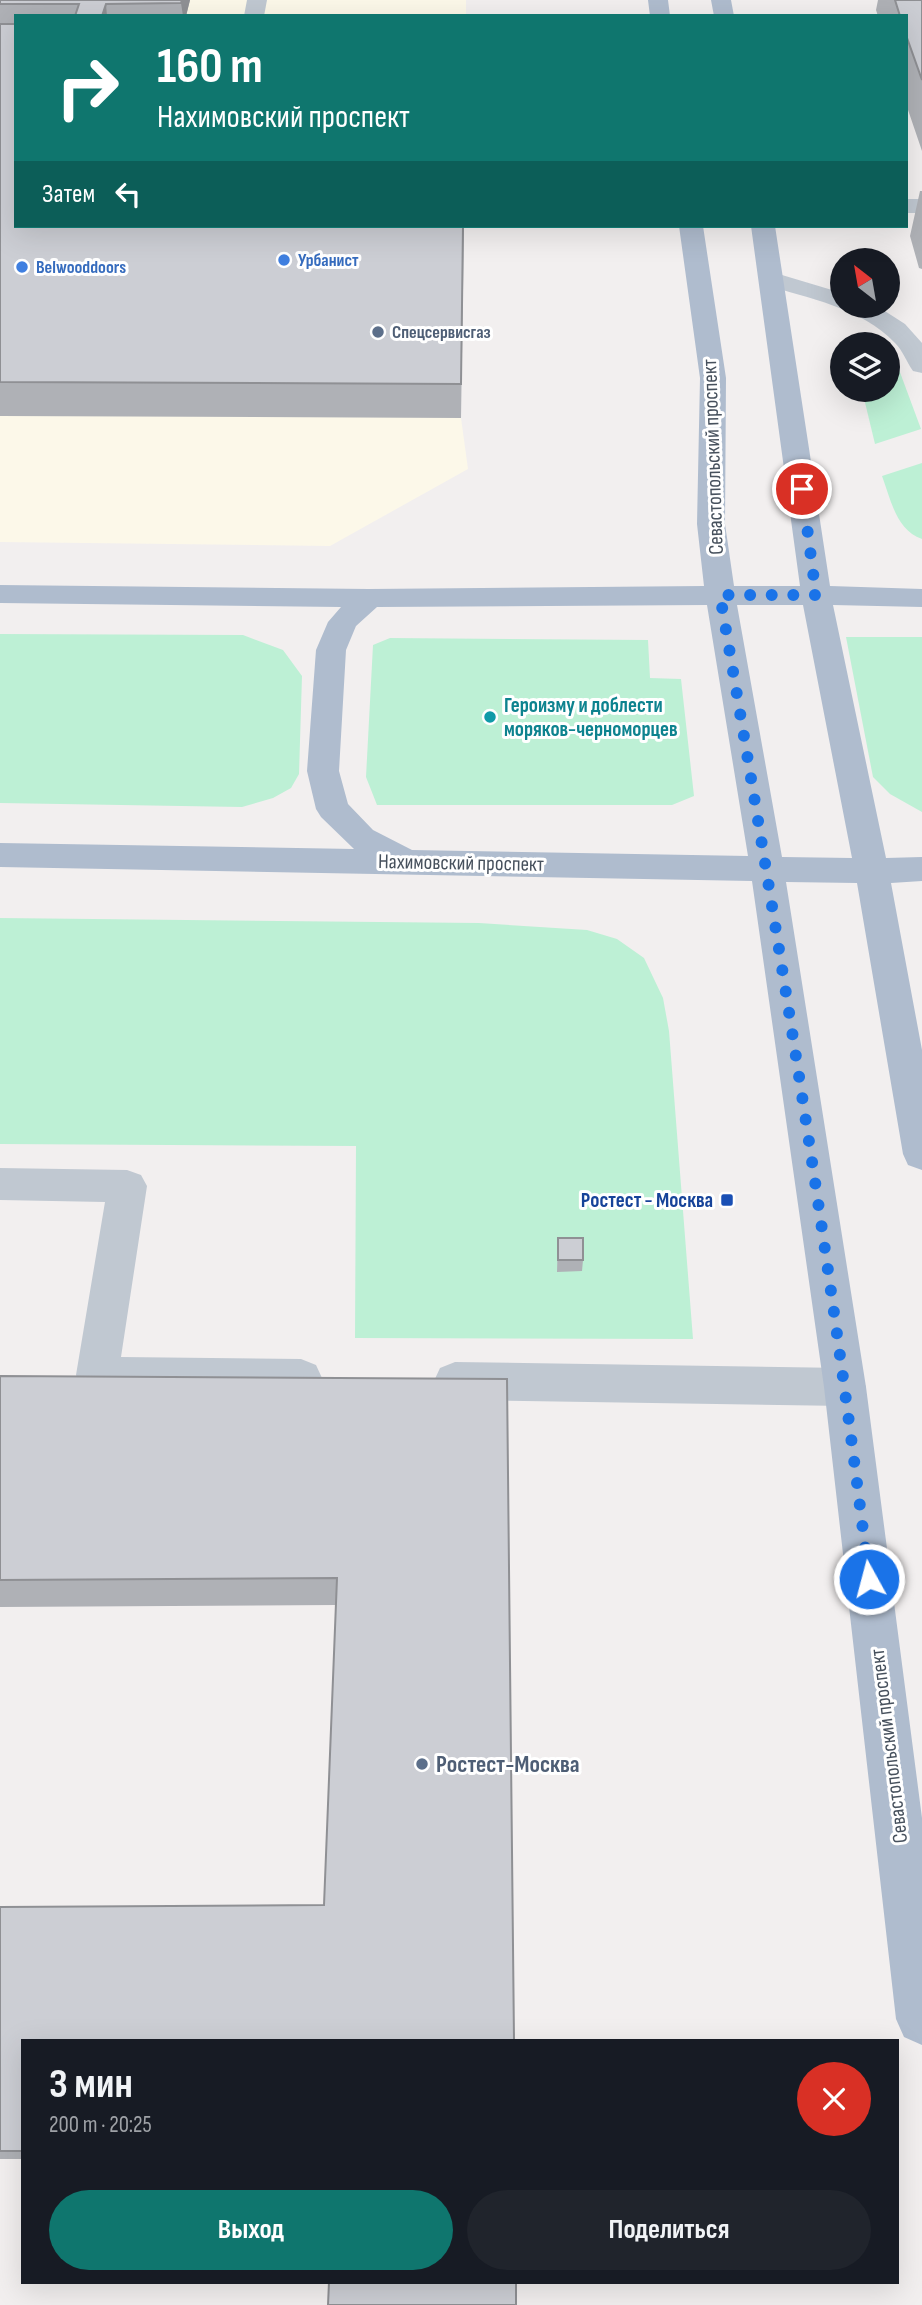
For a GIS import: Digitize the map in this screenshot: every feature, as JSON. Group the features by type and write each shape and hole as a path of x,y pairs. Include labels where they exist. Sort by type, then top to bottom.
{"main road":[{"name":"Севастопольский проспект","path":"691,228 713,378 711,524 720,595 766,869 845,1387 922,2019"},
{"path":"763,228 816,595 872,871 922,1154"},
{"path":"0,594 369,598 816,595 922,598"},
{"path":"369,598 344,622 331,650 323,771 334,809 361,838 406,863"},
{"name":"Нахимовский проспект","path":"0,855 872,871 922,869"}],"lane":[{"path":"772,279 830,297"},
{"path":"882,318 902,333 914,347 922,365"},
{"path":"0,1184 127,1186 97,1376 344,1379"},
{"path":"413,1380 845,1387"}],"shaded area":[{"path":"0,0 466,0 466,14 14,14 14,228 21,228 461,418 468,469 330,546 0,542"}],"green space":[{"path":"900,372 921,429 875,444 865,402 900,402"},
{"path":"922,463 922,539 913,535 900,521 882,476"},
{"path":"0,634 243,635 283,650 302,676 299,774 291,788 273,798 242,807 0,803"},
{"path":"846,637 922,637 922,812 890,794 873,777"},
{"path":"390,638 648,640 650,678 681,679 694,796 672,805 377,805 366,777 373,645"},
{"path":"0,918 479,923 587,930 617,939 644,958 663,998 669,1031 693,1339 355,1338 356,1146 0,1144"}],"building":[{"path":"0,0 182,0 181,3 106,4 103,14 76,14 79,4 0,4"},
{"path":"895,0 922,0 922,80 908,41 908,14 899,14"},
{"path":"0,24 14,24 14,228 463,228 461,384 0,382"},
{"path":"558,1238 583,1238 583,1260 558,1260"},
{"name":"Ростест-Москва","path":"0,1376 507,1379 514,2039 21,2039 21,2151 0,2151 0,1907 324,1905 337,1578 0,1580"},
{"path":"329,2284 516,2284 516,2305 328,2305"}],"place":[{"name":"Урбанист","path":"284,260"},
{"name":"Belwooddoors","path":"22,267"},
{"name":"Спецсервисгаз","path":"378,332"},
{"name":"Героизму и доблести моряков-черноморцев","path":"490,717"},
{"name":"Ростест - Москва","path":"727,1200"},
{"name":"Ростест-Москва","path":"422,1764"}],"route":[{"path":"802,489 816,595 720,595 779,939 845,1387 869,1579"}]}
